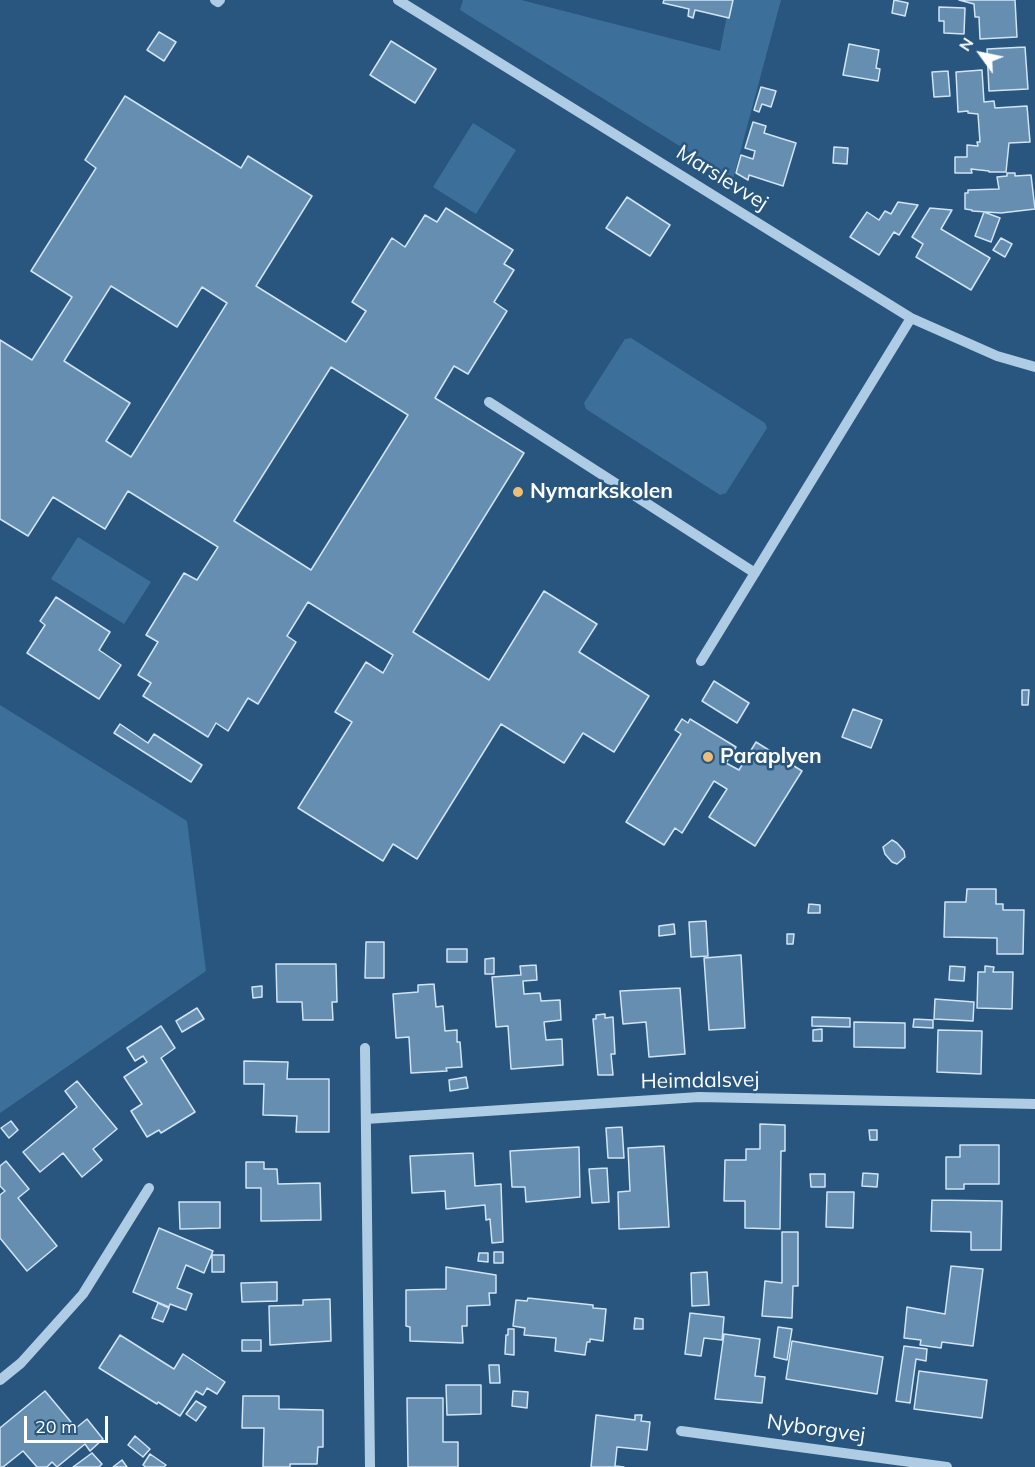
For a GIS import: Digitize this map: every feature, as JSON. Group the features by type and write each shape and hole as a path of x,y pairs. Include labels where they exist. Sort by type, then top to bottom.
{"street":[{"name":"Marslevvej","path":"398,0 911,318 997,356 1035,367"},
{"path":"701,661 911,318"},
{"path":"489,402 755,573"},
{"path":"365,1048 370,1467"},
{"name":"Heimdalsvej","path":"366,1119 699,1097 1035,1104"},
{"path":"0,1380 21,1363 83,1294 148,1188"},
{"name":"Nyborgvej","path":"681,1431 947,1467"}],"shaded area":[{"path":"463,0 521,0 720,51 730,0 781,0 733,179 460,10"},
{"path":"473,123 516,150 476,214 433,187"},
{"path":"631,338 765,423 767,428 726,493 720,495 586,409 584,403 625,339"},
{"path":"78,537 151,582 124,624 51,579"},
{"path":"0,705 187,821 206,971 0,1113"}],"building":[{"path":"664,0 733,0 729,18 695,10 693,18 688,16 689,9 663,3"},
{"path":"894,0 908,3 905,16 892,13"},
{"path":"959,0 1015,0 1017,37 980,39 979,17 975,17 974,4"},
{"path":"939,7 965,8 964,34 944,33 944,21 939,21"},
{"path":"159,32 176,42 164,61 147,50"},
{"path":"391,41 436,69 415,103 370,75"},
{"path":"849,44 879,50 876,68 880,69 878,81 843,75"},
{"path":"1025,47 1028,89 989,91 987,49"},
{"path":"982,70 984,102 994,101 995,108 1027,106 1030,142 1009,143 1006,172 971,169 972,173 955,173 955,157 967,157 967,145 978,146 977,142 980,142 978,114 968,113 968,111 958,112 956,72"},
{"path":"948,71 950,96 934,97 932,72"},
{"path":"761,87 776,91 771,107 762,104 759,112 754,110"},
{"path":"125,96 241,168 248,156 312,196 256,286 346,342 366,311 352,302 392,238 405,247 425,215 437,222 446,208 513,250 504,264 514,270 494,302 507,311 468,374 454,366 435,398 524,453 413,632 489,680 544,591 597,624 579,652 649,696 614,752 583,733 564,763 501,724 417,859 393,844 383,861 298,808 352,722 335,712 366,662 383,673 393,655 308,602 287,636 296,642 258,704 248,698 228,731 216,723 208,737 143,696 151,683 138,675 158,642 146,635 184,573 197,580 218,547 128,491 105,529 53,497 28,536 0,519 0,340 32,360 72,297 31,271 96,168 85,160","holes":["111,286 177,327 202,287 227,303 131,457 106,441 130,403 64,361","331,367 408,415 311,570 234,521"]},
{"path":"753,122 766,126 764,133 796,143 783,186 749,175 748,180 736,173 741,155 753,159 755,151 745,148"},
{"path":"834,147 848,148 847,164 833,163"},
{"path":"1007,173 1015,173 1015,176 1031,175 1035,209 1001,213 965,209 965,193 968,193 968,190 999,189 997,177 1007,176"},
{"path":"627,197 670,225 650,256 606,228"},
{"path":"898,202 918,205 899,235 894,232 879,255 850,237 867,212 879,220 885,211 891,214"},
{"path":"930,208 952,210 941,229 990,258 971,290 916,257 923,244 912,237"},
{"path":"984,212 1000,218 991,242 975,236"},
{"path":"1001,238 1012,244 1005,257 993,250"},
{"path":"56,597 110,632 99,650 121,665 99,699 27,653 45,625 40,621"},
{"path":"714,681 749,703 737,723 702,701"},
{"path":"1022,690 1029,690 1028,705 1022,705"},
{"path":"853,709 882,720 871,748 842,737"},
{"path":"682,719 688,723 690,719 736,747 726,763 739,770 756,742 802,771 755,846 709,817 727,789 714,781 682,833 675,828 664,845 626,822 681,734 675,730"},
{"path":"120,724 148,743 154,734 202,765 191,782 114,733"},
{"path":"892,840 904,851 905,857 897,864 885,854 883,847"},
{"path":"967,889 996,889 996,904 1003,904 1003,910 1024,910 1023,954 997,954 997,938 944,937 945,902 966,902"},
{"path":"809,904 820,905 820,913 808,913"},
{"path":"706,921 708,956 691,957 689,922"},
{"path":"674,924 675,934 659,936 659,926"},
{"path":"787,934 794,934 793,944 787,944"},
{"path":"366,942 384,942 384,978 365,978"},
{"path":"447,949 467,949 467,962 447,962"},
{"path":"741,955 745,1028 709,1030 704,958"},
{"path":"494,958 494,974 485,974 485,959"},
{"path":"276,964 336,964 337,1002 332,1002 333,1020 303,1020 302,1002 277,1002"},
{"path":"536,965 537,980 523,981 524,994 540,993 541,1001 560,1000 561,1020 544,1022 546,1040 562,1039 563,1065 511,1069 508,1026 496,1027 492,977 521,975 520,966"},
{"path":"950,966 965,967 964,981 949,980"},
{"path":"985,966 994,967 993,972 1013,972 1012,1009 977,1008 978,972 985,972"},
{"path":"434,984 436,1007 443,1006 445,1031 457,1030 462,1067 446,1068 447,1071 411,1073 409,1037 396,1038 393,994 418,992 418,985"},
{"path":"262,986 262,997 253,998 252,987"},
{"path":"680,988 685,1054 649,1057 646,1022 623,1024 620,991"},
{"path":"935,999 974,1002 973,1021 934,1019"},
{"path":"197,1008 204,1019 182,1032 176,1021"},
{"path":"605,1014 605,1018 613,1017 615,1054 611,1054 613,1075 598,1075 593,1019 596,1019 596,1015"},
{"path":"812,1017 850,1018 850,1027 812,1026"},
{"path":"914,1019 933,1020 933,1028 913,1027"},
{"path":"854,1022 905,1023 905,1048 854,1047"},
{"path":"161,1026 175,1048 161,1058 195,1112 161,1133 159,1130 147,1137 131,1111 142,1104 124,1077 147,1062 143,1056 135,1061 127,1048"},
{"path":"822,1029 822,1041 813,1041 813,1030"},
{"path":"938,1030 982,1031 981,1074 937,1072"},
{"path":"244,1061 288,1062 287,1079 329,1079 329,1132 296,1132 297,1116 263,1115 264,1084 244,1084"},
{"path":"466,1077 468,1088 450,1091 449,1080"},
{"path":"77,1081 117,1129 93,1149 102,1160 82,1177 63,1153 40,1172 23,1152 77,1107 65,1091"},
{"path":"11,1121 18,1130 9,1138 1,1128"},
{"path":"760,1124 785,1125 785,1151 781,1151 780,1229 745,1228 745,1201 724,1201 725,1160 746,1160 746,1149 760,1149"},
{"path":"622,1127 624,1158 608,1158 606,1128"},
{"path":"869,1130 877,1130 877,1140 870,1140"},
{"path":"960,1145 999,1145 999,1184 964,1184 964,1189 946,1189 946,1157 960,1157"},
{"path":"664,1146 669,1227 619,1229 618,1192 630,1191 628,1148"},
{"path":"579,1147 580,1197 526,1202 525,1187 512,1187 510,1151"},
{"path":"473,1153 475,1186 501,1184 503,1242 492,1243 490,1219 486,1220 485,1205 446,1209 445,1191 412,1193 410,1156"},
{"path":"6,1161 29,1189 18,1198 57,1246 27,1271 0,1238 0,1195 5,1191 0,1186 0,1166"},
{"path":"246,1162 264,1162 264,1169 277,1169 278,1184 320,1183 321,1220 261,1221 261,1188 246,1188"},
{"path":"607,1168 609,1202 592,1203 589,1169"},
{"path":"863,1173 878,1174 877,1187 862,1186"},
{"path":"810,1174 825,1174 825,1187 811,1187"},
{"path":"827,1192 854,1192 853,1228 826,1227"},
{"path":"932,1200 1002,1201 1001,1250 971,1250 971,1232 931,1231"},
{"path":"179,1202 220,1202 220,1228 180,1229"},
{"path":"159,1228 213,1251 204,1273 186,1265 177,1288 192,1294 186,1310 170,1304 169,1307 133,1292"},
{"path":"782,1232 798,1232 798,1286 793,1286 792,1318 762,1316 765,1281 782,1283"},
{"path":"494,1252 503,1252 503,1263 494,1263"},
{"path":"479,1253 488,1253 488,1262 478,1261"},
{"path":"212,1255 224,1255 224,1272 212,1272"},
{"path":"951,1266 983,1269 973,1346 942,1342 941,1348 920,1345 921,1340 904,1338 907,1307 945,1314"},
{"path":"446,1267 496,1275 496,1293 489,1293 490,1305 467,1306 467,1326 462,1326 463,1343 410,1341 410,1327 406,1326 406,1290 446,1289"},
{"path":"707,1272 709,1305 692,1306 691,1273"},
{"path":"277,1282 277,1301 242,1302 241,1283"},
{"path":"528,1298 593,1305 593,1308 606,1309 603,1341 590,1339 590,1342 587,1342 585,1355 555,1351 556,1338 524,1335 525,1328 513,1326 516,1300 527,1301"},
{"path":"330,1299 331,1341 270,1345 269,1306 303,1305 303,1300"},
{"path":"158,1303 169,1308 163,1322 152,1318"},
{"path":"690,1313 724,1317 722,1340 704,1338 701,1356 685,1354"},
{"path":"635,1318 643,1319 643,1329 634,1329"},
{"path":"778,1327 792,1329 787,1360 774,1357"},
{"path":"508,1329 514,1329 514,1355 505,1354"},
{"path":"724,1334 760,1339 755,1376 765,1377 762,1403 715,1399"},
{"path":"120,1335 174,1369 183,1354 225,1382 217,1394 207,1388 203,1395 196,1391 180,1416 99,1368"},
{"path":"242,1340 261,1340 261,1351 242,1351"},
{"path":"792,1341 883,1357 877,1394 786,1379"},
{"path":"904,1346 927,1349 926,1361 916,1359 910,1403 896,1401"},
{"path":"489,1365 499,1365 500,1383 490,1383"},
{"path":"919,1371 987,1380 982,1418 914,1409"},
{"path":"446,1385 481,1385 481,1414 447,1415"},
{"path":"45,1391 76,1428 87,1419 103,1439 90,1451 85,1444 57,1467 52,1462 47,1467 37,1467 23,1451 0,1467 0,1428"},
{"path":"513,1391 528,1392 527,1408 512,1406"},
{"path":"243,1396 279,1396 279,1409 323,1410 323,1447 318,1447 317,1464 263,1467 264,1428 242,1428"},
{"path":"407,1398 443,1398 443,1442 458,1442 458,1467 408,1467"},
{"path":"196,1401 206,1407 196,1421 186,1414"},
{"path":"596,1415 635,1420 635,1415 642,1415 641,1421 650,1422 647,1450 617,1447 615,1466 624,1467 591,1467"},
{"path":"135,1436 150,1449 143,1457 128,1445"},
{"path":"92,1453 102,1464 99,1467 73,1467"},
{"path":"150,1454 166,1465 146,1467 143,1465"},
{"path":"122,1460 127,1467 113,1467"}],"place":[{"name":"Nymarkskolen","path":"518,492"},
{"name":"Paraplyen","path":"708,757"}]}
